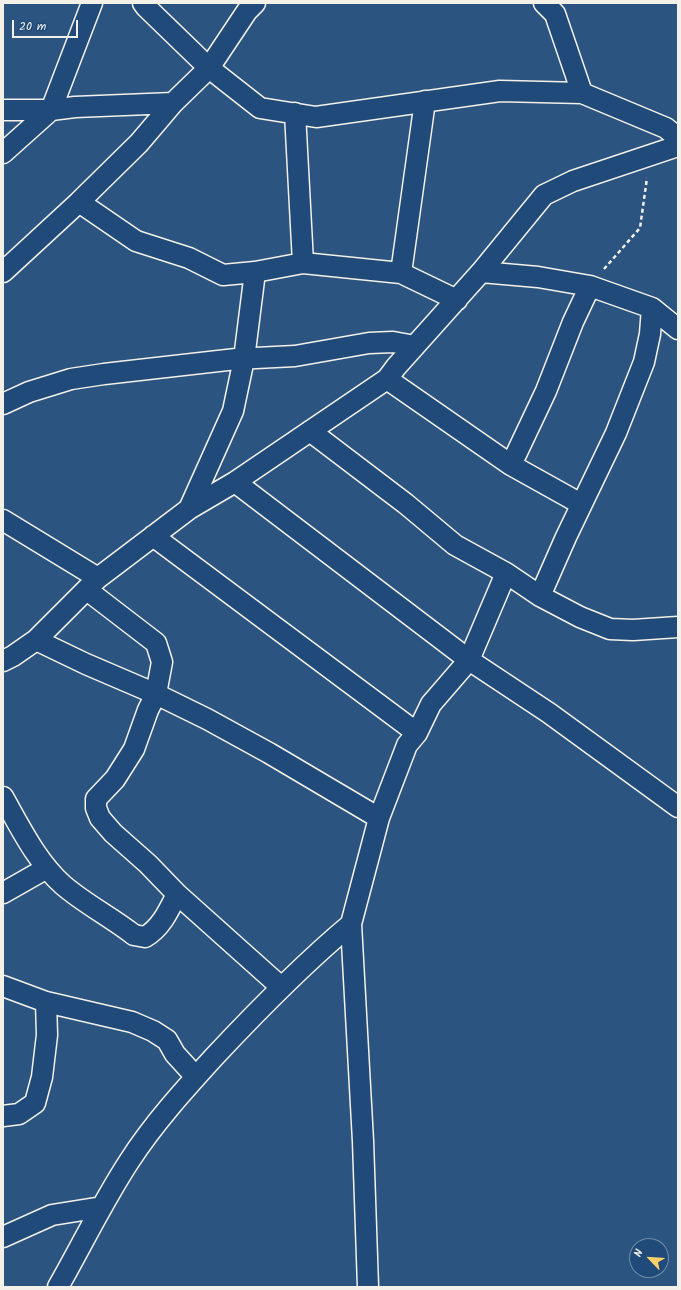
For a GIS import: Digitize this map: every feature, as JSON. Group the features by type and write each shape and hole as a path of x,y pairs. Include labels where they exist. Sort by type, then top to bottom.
{"street":[{"path":"3,153 51,110 92,3"},
{"path":"143,3 209,68 260,108 316,117 500,91 582,93 666,128 678,138"},
{"path":"3,272 79,202 139,143 173,103 209,68 247,10 255,3"},
{"path":"544,3 555,14 582,93"},
{"path":"401,273 425,101"},
{"path":"3,110 51,110 75,107 173,103"},
{"path":"295,113 303,263"},
{"path":"3,661 14,656 36,640 92,584 189,509 235,482 387,380 396,367 482,272 544,195 573,181 678,146"},
{"path":"79,202 136,241 189,258 223,275 255,272 303,263 401,273 457,300"},
{"path":"189,509 233,411 244,359 255,272"},
{"path":"482,272 538,277 590,286 652,308 678,329"},
{"path":"511,465 546,391 573,322 590,286"},
{"path":"540,596 581,504 616,433 644,362 650,334 652,308"},
{"path":"3,404 29,392 71,380 244,359 294,356 368,343 393,342 415,346"},
{"path":"387,380 511,465 581,504"},
{"path":"310,431 406,504 455,545 506,573 540,596 580,618 610,629 633,630 678,627"},
{"path":"235,482 469,660 549,713 678,808"},
{"path":"3,520 92,584 156,643 162,662 156,694 148,710 134,749 115,779 96,799 95,804 100,818 113,833 148,864 177,894 281,987"},
{"path":"153,536 417,733"},
{"path":"368,1287 363,1141 351,924 380,818 408,745 417,733 431,704 469,660 506,573"},
{"path":"36,640 86,664 156,694 268,753 380,818"},
{"path":"3,797 18,825 47,868 63,885 134,935 145,937 149,934 164,918 177,894"},
{"path":"3,893 47,868"},
{"path":"58,1287 130,1160 158,1121 196,1077 281,987 351,924"},
{"path":"3,986 46,1002 132,1022 153,1031 167,1040 175,1054 196,1077"},
{"path":"3,1116 19,1114 35,1103 42,1077 47,1035 46,1002"},
{"path":"3,1237 52,1215 102,1207"}],"path":[{"path":"590,286 640,228 651,155"}]}
